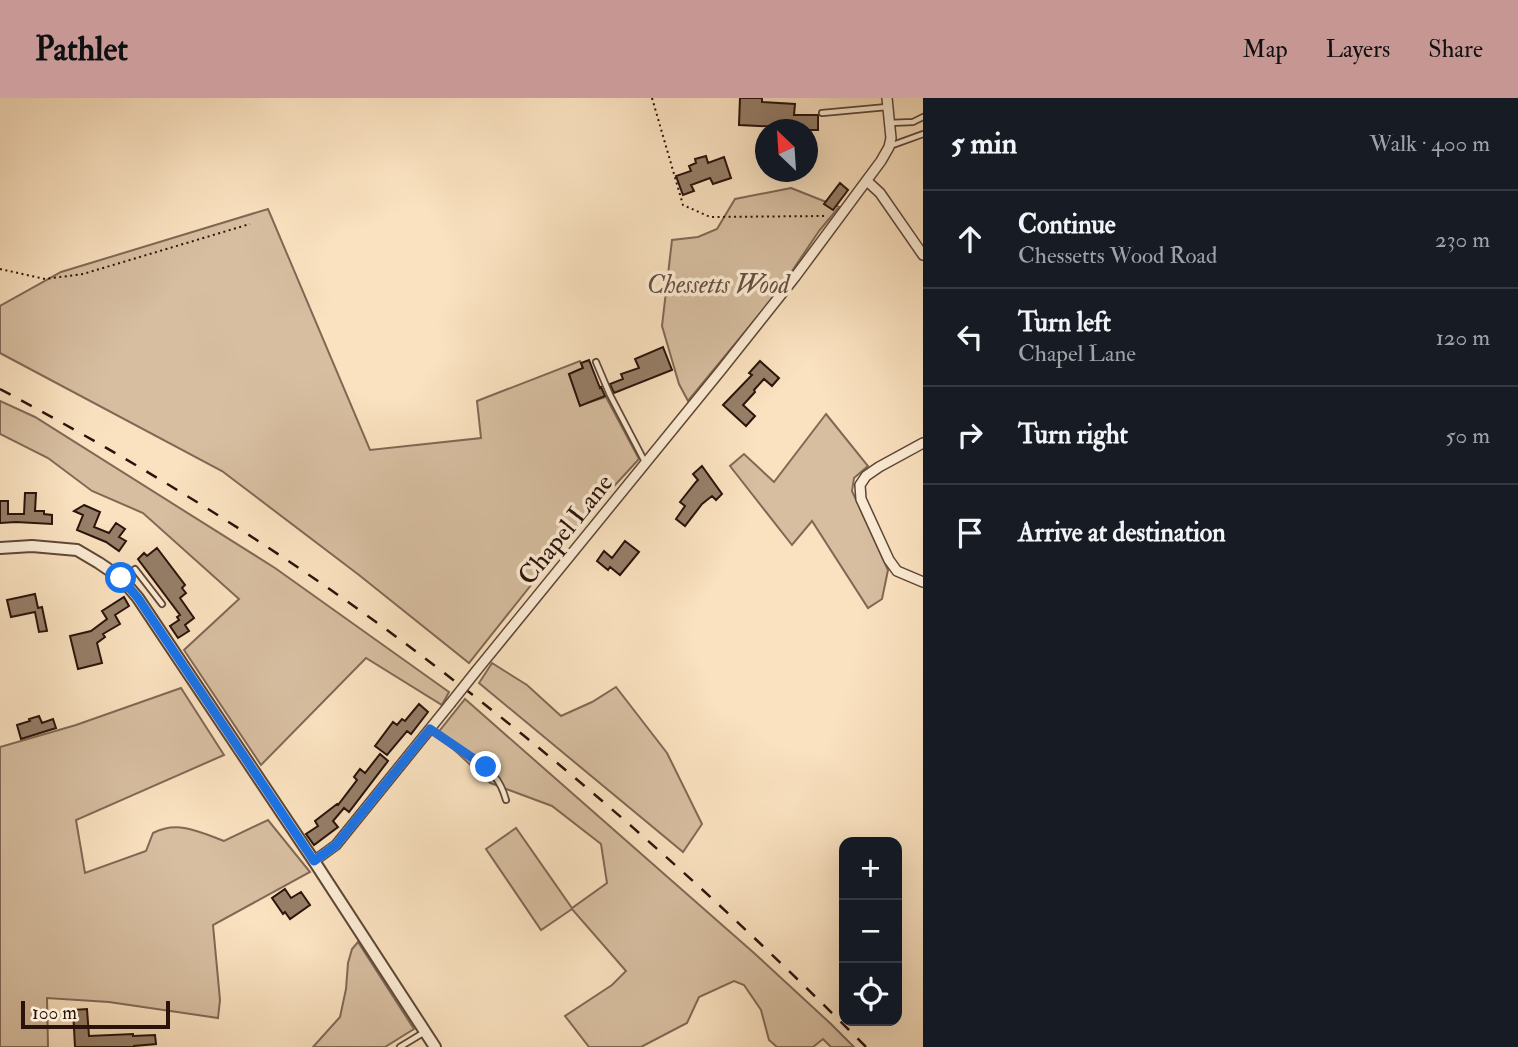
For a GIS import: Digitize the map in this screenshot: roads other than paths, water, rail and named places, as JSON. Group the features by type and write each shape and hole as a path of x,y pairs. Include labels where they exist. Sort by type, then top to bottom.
{"street":[{"path":"887,102 891,138 889,147"},
{"name":"Chapel Lane","path":"314,861 336,845 731,359 841,216 889,147"},
{"path":"867,181 880,193 923,254"},
{"path":"923,443 879,467 866,476 860,485 861,499 889,560 897,571 923,582"},
{"path":"0,548 32,546 77,550 121,578 138,598 435,1047"}],"lane":[{"path":"822,113 887,102"},
{"path":"889,124 913,122 923,117"},
{"path":"889,147 923,134"},
{"path":"596,362 645,463"},
{"path":"121,578 135,569 162,604"},
{"path":"430,729 486,767 497,778 506,800"},
{"path":"400,1047 425,1032"}],"railway":[{"path":"0,389 223,518 331,590 435,666 548,755 657,849 763,946 866,1047"}],"park label":[{"name":"Chessetts Wood","path":"718,284"}]}
